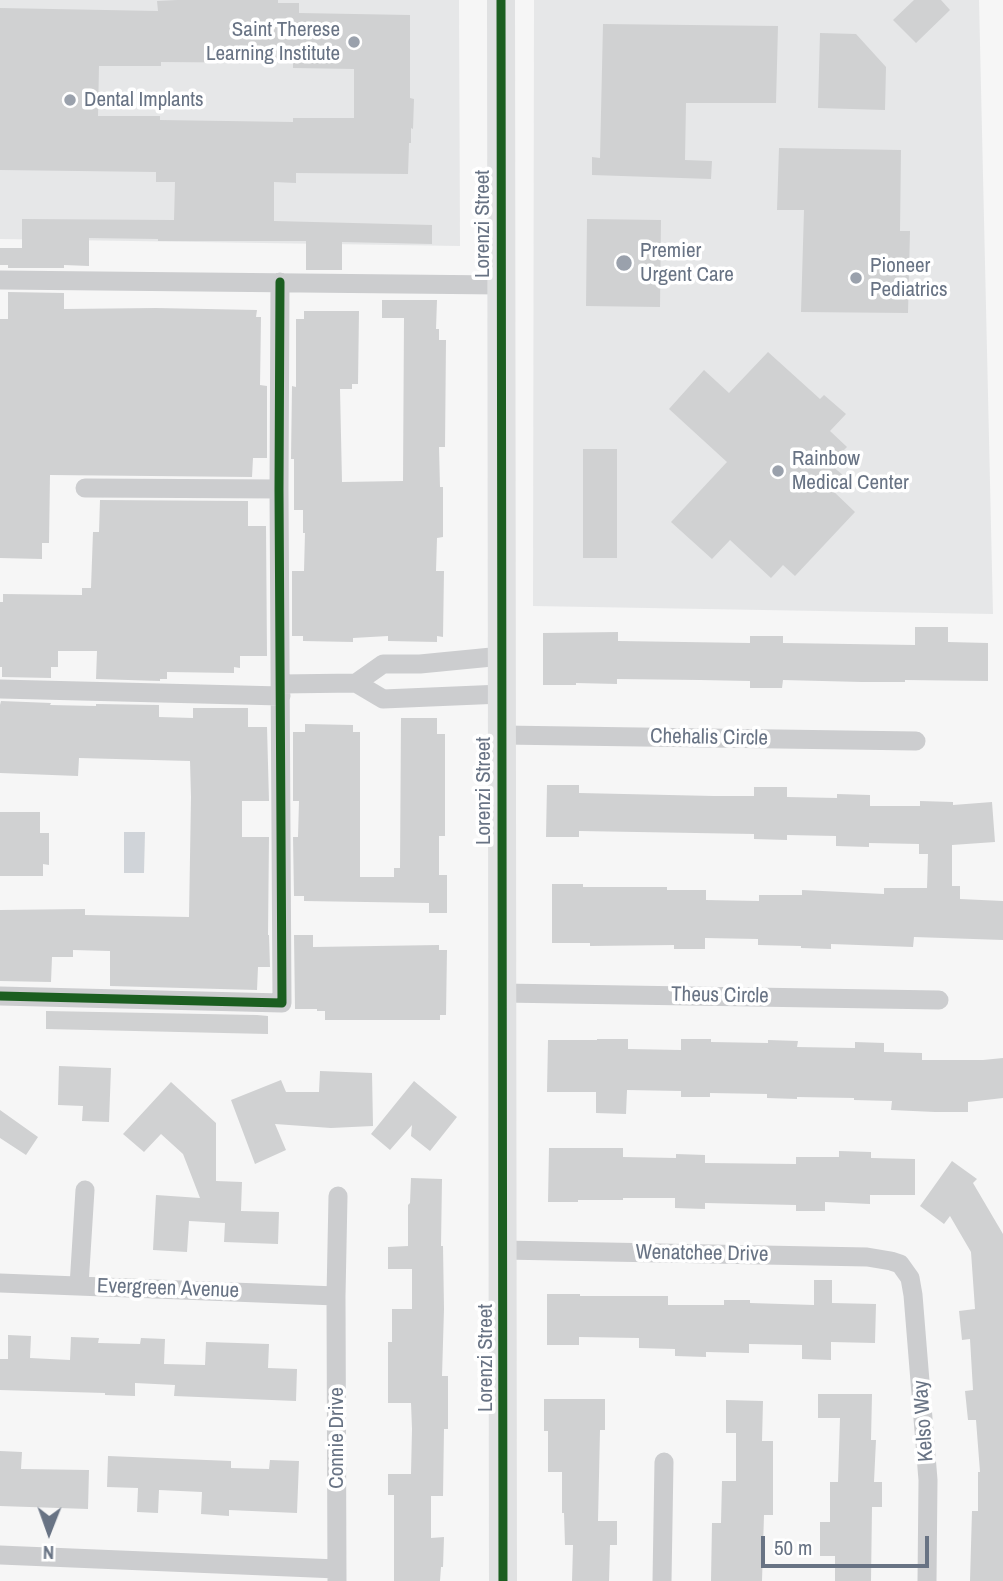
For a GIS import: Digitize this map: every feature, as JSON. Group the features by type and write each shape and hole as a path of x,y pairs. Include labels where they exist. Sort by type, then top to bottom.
{"street":[{"name":"Lorenzi Street","path":"500,0 503,1581"},
{"path":"0,280 501,285"},
{"path":"0,996 282,1003 280,282"},
{"path":"85,488 279,489"},
{"path":"0,689 281,690 356,683 383,664 420,664 502,656"},
{"path":"356,683 383,699 502,694"},
{"name":"Chehalis Circle","path":"502,735 915,741"},
{"name":"Theus Circle","path":"502,993 939,1000"},
{"path":"79,1286 85,1190"},
{"name":"Connie Drive","path":"337,1575 338,1196"},
{"name":"Wenatchee Drive","path":"503,1250 867,1257 900,1264"},
{"name":"Kelso Way","path":"900,1264 910,1279 915,1311 928,1480 927,1581"},
{"name":"Evergreen Avenue","path":"0,1283 336,1296"},
{"path":"662,1581 664,1462"},
{"path":"0,1555 337,1575"}],"shaded area":[{"path":"0,0 459,0 460,246 0,239"},
{"path":"534,0 979,0 993,614 533,606"},
{"path":"124,832 145,832 144,873 124,873"}],"building":[{"path":"278,0 278,3 299,3 299,13 410,15 410,98 414,99 408,174 296,173 296,183 274,182 274,221 432,225 432,244 342,242 342,270 306,270 306,241 89,238 89,266 8,268 8,265 0,265 0,248 22,248 22,219 174,220 175,182 156,182 156,172 0,170 0,8 158,11 157,1","holes":["161,62 293,63 293,68 354,69 354,118 293,118 293,122 98,116 99,66 161,66"]},
{"path":"914,0 941,0 950,10 916,43 893,20"},
{"path":"603,24 778,26 776,103 686,103 685,160 712,161 711,179 592,175 592,157 600,158"},
{"path":"820,33 856,34 886,67 885,110 818,108"},
{"path":"779,148 901,150 900,231 910,231 908,313 801,312 804,210 777,210"},
{"name":"Premier Urgent Care","path":"587,219 661,220 660,307 586,306"},
{"path":"8,292 64,293 64,309 257,310 256,317 261,317 260,385 267,386 267,458 253,458 252,477 50,475 49,543 42,543 42,559 0,558 0,319 8,319"},
{"path":"382,300 437,300 436,329 439,329 439,340 446,340 445,447 439,447 440,487 443,487 443,537 437,538 436,571 444,571 443,637 437,636 437,642 388,641 388,636 353,638 353,642 303,641 303,636 292,636 292,571 304,571 305,533 303,510 294,510 294,459 291,459 292,386 296,387 296,319 304,319 304,311 359,311 358,384 352,384 352,389 340,389 342,482 403,481 404,318 382,318"},
{"name":"Rainbow Medical Center","path":"768,352 820,399 824,395 846,414 830,431 847,447 830,464 845,477 833,491 855,512 795,576 783,565 771,578 730,540 712,559 671,522 727,462 669,409 704,370 729,393"},
{"path":"583,449 617,449 617,558 583,558"},
{"path":"100,500 248,501 248,526 266,526 267,656 240,656 240,668 234,667 234,673 167,672 167,679 160,681 96,679 97,651 58,651 58,667 51,667 51,678 2,677 0,602 3,602 3,594 82,595 82,588 91,588 93,532 99,532"},
{"path":"915,627 948,627 948,642 988,643 988,681 783,680 782,688 750,688 750,681 617,679 617,684 543,685 543,633 618,632 618,641 750,643 750,636 783,636 783,643 915,645"},
{"path":"1,701 51,703 50,705 159,705 159,717 193,718 193,708 248,708 248,727 267,727 269,801 242,801 242,837 269,837 270,967 258,967 257,990 110,986 110,951 73,950 73,957 52,957 51,982 0,981 0,910 85,909 85,915 189,917 191,797 190,761 79,758 78,776 0,773"},
{"path":"401,718 437,718 437,734 445,734 445,836 439,836 439,875 447,875 447,913 429,913 429,903 304,901 304,896 294,896 293,837 298,837 299,801 293,801 293,732 305,732 305,724 353,725 353,732 360,732 360,877 394,877 394,868 400,868"},
{"path":"547,785 579,785 579,793 714,796 754,796 754,787 787,787 787,797 837,798 837,794 870,795 870,806 920,806 920,801 953,802 953,805 992,802 995,842 952,845 952,886 960,886 960,899 1003,901 1003,940 914,937 913,947 831,944 831,949 758,945 758,939 705,938 705,949 674,949 674,945 590,946 590,943 552,943 552,884 706,890 706,900 759,901 759,895 802,895 802,890 884,894 884,888 927,888 928,854 919,854 919,844 869,843 869,847 836,846 836,836 787,835 787,840 754,839 754,834 579,831 579,837 546,837"},
{"path":"0,812 40,812 40,833 49,833 49,865 43,864 43,876 0,876"},
{"path":"294,935 313,935 313,947 439,945 439,950 447,950 446,1015 440,1015 440,1020 325,1020 325,1011 295,1009"},
{"path":"46,1011 268,1016 268,1034 46,1029"},
{"path":"628,1039 628,1049 681,1050 681,1039 768,1043 768,1040 798,1041 797,1047 855,1048 855,1042 884,1043 884,1052 922,1053 922,1060 1003,1058 1003,1098 968,1102 968,1112 935,1112 891,1110 892,1101 854,1098 767,1098 767,1094 710,1093 710,1097 681,1097 681,1091 627,1090 626,1114 596,1113 596,1092 547,1092 548,1040"},
{"path":"59,1066 111,1068 109,1122 82,1121 83,1106 58,1105"},
{"path":"320,1071 372,1073 373,1126 331,1128 275,1124 286,1150 255,1164 231,1100 281,1080 286,1092 319,1092"},
{"path":"414,1081 457,1117 430,1151 411,1136 412,1125 390,1150 371,1134"},
{"path":"171,1082 216,1123 216,1181 242,1182 241,1211 279,1212 278,1244 224,1242 225,1223 189,1221 187,1252 153,1250 156,1195 200,1198 183,1154 161,1134 144,1152 123,1134"},
{"path":"0,1110 38,1137 26,1155 0,1138"},
{"path":"549,1148 623,1148 623,1157 676,1158 676,1154 705,1155 705,1163 796,1164 796,1157 839,1157 839,1151 871,1152 871,1158 915,1159 915,1195 870,1195 870,1204 825,1202 825,1211 796,1211 796,1205 705,1203 705,1209 675,1208 675,1198 548,1202"},
{"path":"952,1161 977,1179 973,1183 1003,1234 1003,1581 970,1581 972,1511 978,1511 980,1472 976,1420 968,1420 965,1391 973,1390 970,1339 962,1340 959,1311 975,1309 971,1252 950,1216 944,1224 920,1206"},
{"path":"411,1178 442,1179 442,1376 448,1376 448,1429 444,1429 443,1496 431,1496 431,1538 444,1537 440,1581 394,1581 394,1495 388,1495 388,1474 411,1474 412,1429 411,1403 388,1403 388,1342 392,1342 392,1309 412,1309 412,1269 388,1269 388,1247 408,1246"},
{"path":"814,1280 832,1280 832,1303 876,1304 875,1343 831,1342 831,1360 802,1359 802,1345 749,1344 749,1353 706,1352 706,1357 675,1356 675,1349 639,1348 639,1338 579,1337 579,1345 547,1345 547,1294 668,1296 668,1305 724,1305 724,1300 750,1300 750,1303 814,1305"},
{"path":"8,1335 31,1336 30,1358 70,1360 71,1337 99,1338 98,1343 140,1344 141,1338 165,1339 164,1364 205,1365 206,1342 269,1344 268,1368 297,1369 296,1401 174,1396 175,1385 135,1383 135,1396 0,1390 0,1359 8,1359"},
{"path":"818,1394 872,1394 871,1440 876,1440 874,1482 882,1482 882,1507 872,1507 871,1581 835,1581 835,1556 820,1556 820,1522 830,1522 830,1482 838,1482 840,1418 818,1418"},
{"path":"544,1399 605,1399 605,1430 600,1430 598,1521 617,1521 617,1545 610,1545 609,1581 572,1581 573,1545 565,1545 562,1472 548,1472 548,1431 544,1431"},
{"path":"726,1400 763,1401 762,1441 773,1441 773,1515 764,1515 762,1581 711,1581 712,1523 721,1523 722,1481 736,1481 736,1433 726,1433"},
{"path":"0,1451 22,1452 21,1469 89,1470 88,1509 0,1506"},
{"path":"108,1456 231,1461 231,1468 269,1469 270,1460 299,1461 297,1513 229,1510 229,1516 201,1514 202,1492 159,1490 158,1513 137,1512 138,1488 107,1487"}],"cycle path":[{"path":"501,0 503,1581"},
{"path":"0,996 282,1003 280,282"}],"place":[{"name":"Saint Therese Learning Institute","path":"354,42"},
{"name":"Dental Implants","path":"70,100"},
{"name":"Premier Urgent Care","path":"624,263"},
{"name":"Pioneer Pediatrics","path":"856,278"},
{"name":"Rainbow Medical Center","path":"778,471"}]}
